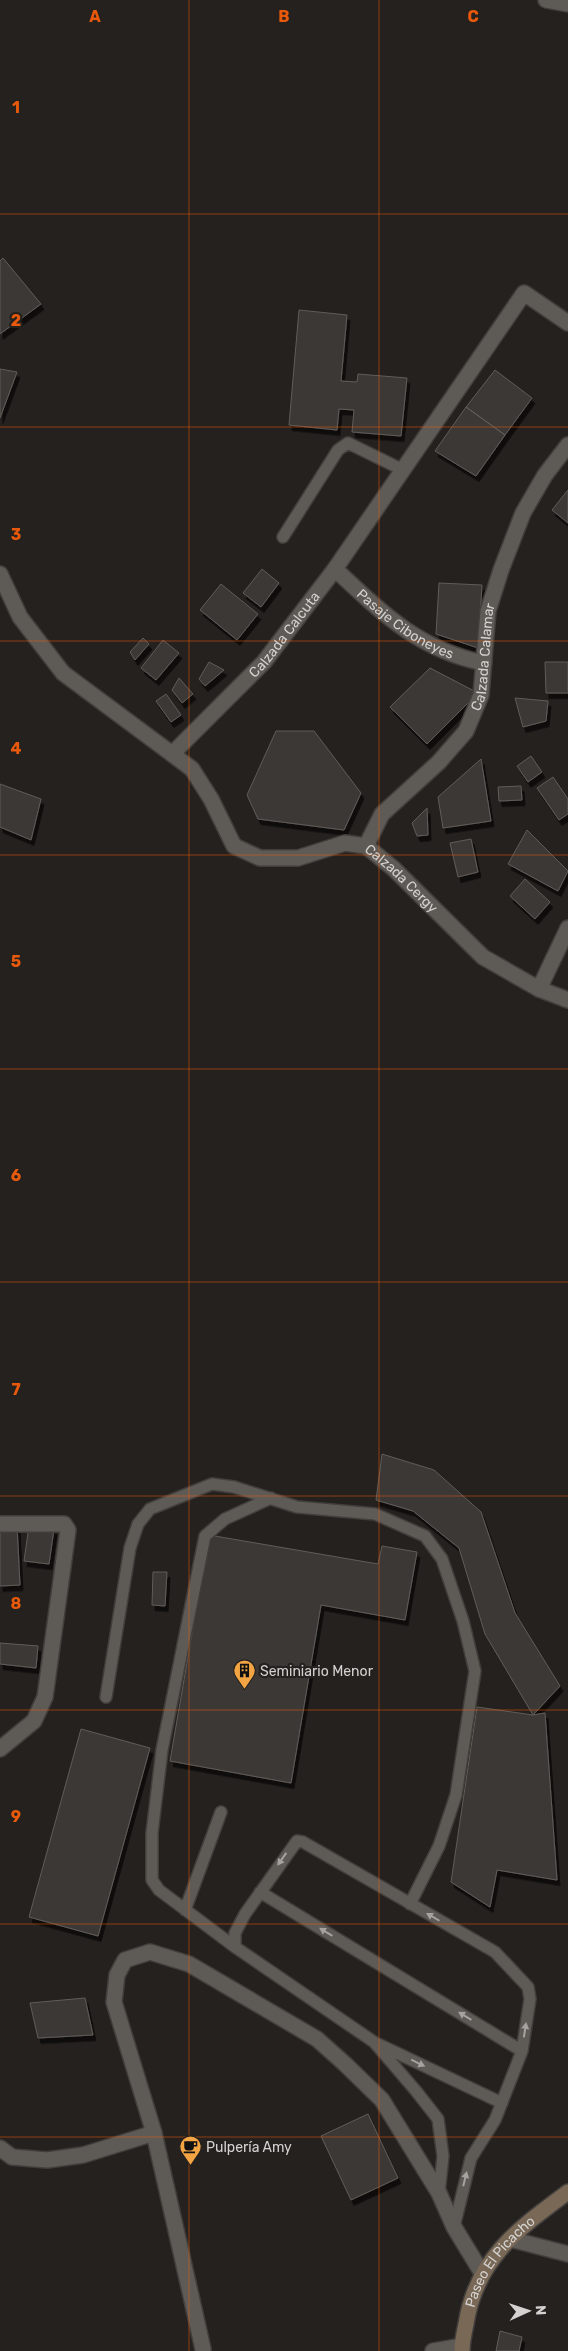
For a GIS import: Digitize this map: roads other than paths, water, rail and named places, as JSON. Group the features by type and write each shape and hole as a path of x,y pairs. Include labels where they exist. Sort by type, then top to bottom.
{"street":[{"path":"546,0 568,4"},
{"name":"Calzada Calcuta","path":"172,754 264,662 335,569 524,293 568,323"},
{"name":"Calzada Calamar","path":"366,846 382,814 439,762 466,731 481,696 488,612 523,513 545,475 568,445"},
{"name":"Pasaje Ciboneyes","path":"335,569 401,628 443,652 484,663"},
{"path":"0,574 20,617 63,673 172,754"},
{"name":"Calzada Cergy","path":"172,754 192,769 211,799 234,846 260,858 298,858 345,843 366,846 394,868 483,957 539,989 568,1000"},
{"path":"539,989 568,928"},
{"path":"0,1524 64,1524 68,1530 46,1697 34,1720 0,1749"},
{"path":"203,2349 154,2132 114,2002 117,1975 125,1960 150,1952 190,1964 317,2040 382,2100 439,2193 454,2227 482,2273"},
{"path":"0,2148 12,2157 47,2160 83,2155 154,2132"},
{"name":"Paseo El Picacho","path":"462,2349 469,2305 482,2273 510,2239 531,2219 568,2192"},
{"path":"510,2239 568,2254"},
{"path":"433,2351 462,2349"}],"lane":[{"path":"283,536 338,450 348,443 403,470"},
{"path":"106,1697 130,1548 138,1524 150,1509 212,1484 234,1487 297,1507 375,1514 425,1536 442,1559 463,1621 475,1671 456,1795 439,1846 410,1904"},
{"path":"271,1498 225,1519 205,1536 162,1750 152,1833 152,1880 159,1890 185,1910 374,2042 502,2103"},
{"path":"185,1910 221,1812"},
{"path":"235,1946 235,1932 260,1892 297,1841 303,1842 495,1952 523,1980 528,1987 530,1999 522,2051 495,2120 471,2158 454,2227"},
{"path":"260,1892 522,2051"},
{"path":"374,2042 438,2119 443,2156 439,2193"}],"place":[{"name":"Seminiario Menor","path":"244,1690"},
{"name":"Pulpería Amy","path":"190,2166"}]}
